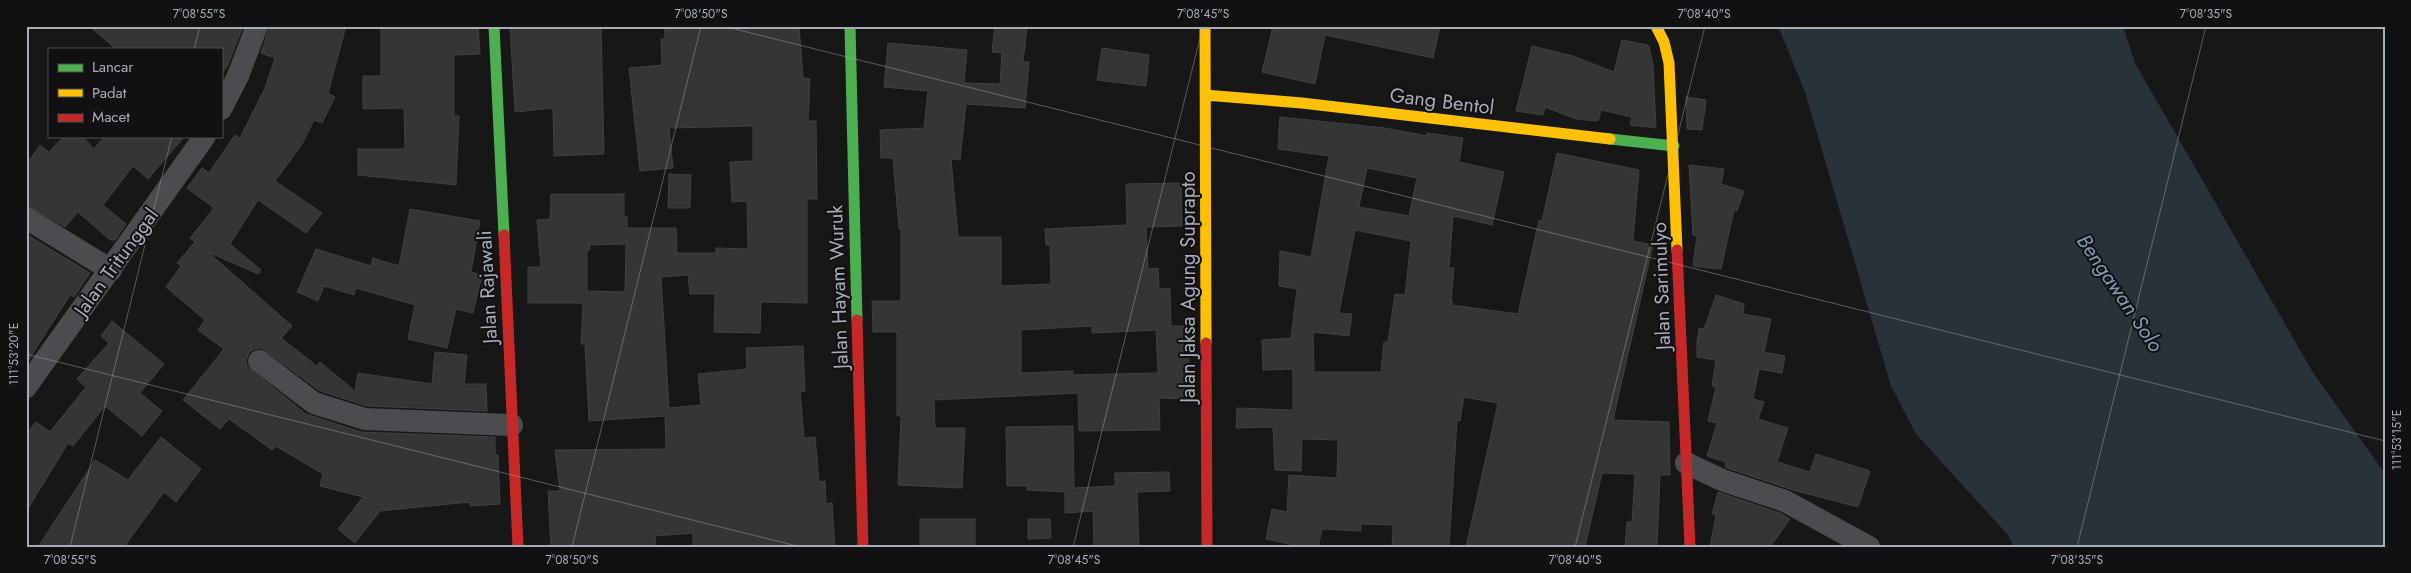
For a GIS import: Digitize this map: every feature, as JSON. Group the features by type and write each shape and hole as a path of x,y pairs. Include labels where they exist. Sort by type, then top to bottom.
{"street":[{"path":"222,107 238,76 257,26"},
{"name":"Jalan Rajawali","path":"494,26 518,547"},
{"name":"Jalan Hayam Wuruk","path":"850,26 864,547"},
{"name":"Jalan Jaksa Agung Suprapto","path":"1205,26 1208,547"},
{"name":"Jalan Sarimulyo","path":"1656,26 1664,42 1669,63 1690,547"},
{"name":"Gang Bentol","path":"1205,95 1302,104 1674,146"},
{"name":"Jalan Tritunggal","path":"26,387 204,138"},
{"path":"26,218 111,270"},
{"path":"259,361 314,403 366,419 512,425"},
{"path":"1686,463 1722,480 1785,501 1869,547"}],"water":[{"name":"Bengawan Solo","path":"1778,26 2123,26 2135,63 2312,371 2385,474 2385,547 2014,547 2008,535 1916,434 1891,386 1805,92"}],"building":[{"path":"89,26 243,26 228,65 222,73 222,48 115,48"},
{"path":"270,26 346,26 328,93 335,97 322,123 314,120 301,146 275,181 322,213 306,233 258,200 230,244 261,270 258,274 208,252 292,326 281,338 317,366 320,362 355,391 358,373 432,384 435,352 467,355 464,384 486,384 487,411 367,406 320,391 261,348 254,349 249,353 246,360 247,366 306,414 361,432 495,437 495,455 498,455 500,504 470,506 470,502 380,511 355,543 338,529 363,497 320,486 323,474 276,446 272,450 229,419 220,429 183,400 224,349 198,330 205,320 166,287 181,266 177,263 195,242 190,238 214,208 187,188 202,168 209,173 235,135 240,138 265,88 275,58 261,53"},
{"path":"381,26 478,26 480,54 454,55 454,116 459,116 456,185 358,175 358,149 405,149 404,108 363,109 363,76 381,76"},
{"path":"510,26 601,26 604,154 554,156 553,108 515,112"},
{"path":"665,26 799,26 803,78 810,79 808,121 816,121 817,199 807,199 807,303 761,302 760,333 714,332 715,294 690,294 688,275 661,277 669,408 701,405 698,374 747,369 746,348 803,346 805,391 800,391 804,438 815,437 819,482 825,481 826,504 832,503 835,547 693,547 693,533 655,536 656,547 551,547 548,491 560,491 555,450 666,449 665,416 589,421 585,344 581,344 583,303 528,303 528,267 541,267 537,220 550,219 551,194 624,194 624,217 627,217 627,228 676,228 677,253 716,253 716,248 748,249 747,201 732,202 730,162 753,161 753,126 669,128 673,168 640,171 629,68 662,65 661,39 665,39","holes":["626,244 625,292 587,291 587,250 590,250 589,245"]},
{"path":"995,26 1027,26 1023,62 1029,62 1025,108 966,104 960,160 951,159 958,237 1001,237 1001,286 1051,284 1050,245 1046,245 1045,229 1127,225 1126,184 1181,183 1182,226 1146,227 1148,269 1158,268 1159,289 1170,288 1171,326 1188,326 1190,399 1159,398 1160,430 1079,431 1078,393 934,400 935,428 965,428 962,488 898,485 901,416 897,416 897,332 873,332 872,301 901,301 901,229 899,229 893,158 881,158 880,130 924,128 928,91 884,87 888,43 967,50 964,83 1000,84 1002,53 992,52","holes":["1092,326 1092,333 1156,330 1158,373 1073,375 1073,371 1021,373 1021,330"]},
{"path":"1273,26 1440,26 1433,58 1325,35 1315,84 1262,72"},
{"path":"1622,40 1648,45 1649,47 1653,65 1656,128 1630,125 1632,117 1601,110 1598,121 1576,119 1545,107 1543,115 1516,111 1532,46 1573,56 1614,72"},
{"path":"1102,48 1149,55 1146,86 1097,80"},
{"path":"1686,97 1706,100 1702,130 1687,129"},
{"path":"1280,117 1385,128 1427,136 1427,133 1463,138 1459,162 1504,172 1492,225 1453,216 1449,268 1454,268 1452,305 1518,314 1539,220 1542,221 1557,153 1639,170 1633,241 1653,245 1613,420 1669,422 1670,475 1660,475 1657,547 1625,547 1627,522 1632,522 1635,474 1602,473 1585,547 1466,547 1498,403 1464,397 1460,421 1457,420 1449,547 1392,547 1393,525 1361,524 1361,531 1322,529 1318,547 1304,547 1266,539 1272,509 1287,512 1289,475 1337,478 1338,440 1302,439 1301,471 1275,470 1273,427 1236,428 1237,408 1293,410 1293,369 1263,370 1262,340 1291,338 1297,289 1279,286 1280,251 1311,257 1329,156 1278,149","holes":["1367,168 1417,178 1409,216 1359,207","1355,230 1411,241 1405,295 1395,294 1388,342 1384,342 1381,372 1314,372 1313,332 1349,336 1352,314 1339,313"]},
{"path":"62,138 84,138 94,149 103,138 183,138 148,179 133,166 103,205 126,224 115,240 110,240 78,212 65,227 26,205 26,165 40,145 49,152"},
{"path":"1689,165 1724,169 1721,184 1744,191 1737,211 1734,210 1721,269 1693,266 1697,236 1693,235"},
{"path":"669,174 691,175 690,208 668,208"},
{"path":"410,209 480,221 471,272 482,275 473,313 456,309 447,348 408,339 415,305 356,288 354,295 324,286 318,301 297,292 316,249 371,266 373,258 399,266"},
{"path":"26,234 90,273 74,297 70,295 26,364"},
{"path":"1716,295 1744,304 1743,314 1771,319 1764,352 1785,356 1782,373 1759,369 1753,399 1764,402 1758,419 1788,428 1777,462 1810,472 1816,454 1870,471 1858,507 1793,490 1727,468 1725,467 1726,462 1707,456 1717,423 1708,421 1716,387 1712,386 1716,360 1697,357 1697,342 1699,328 1704,329"},
{"path":"112,321 164,364 140,393 162,411 142,436 105,406 73,446 68,443 26,512 26,434 36,422 50,432 86,387 77,379 109,343 101,336"},
{"path":"1073,426 1074,488 1115,486 1115,473 1169,472 1170,491 1137,492 1139,547 1094,547 1093,511 1065,513 1065,492 1027,490 1027,486 1007,486 1006,427"},
{"path":"161,437 201,469 176,502 164,492 124,547 38,547 95,460 128,480"},
{"path":"1718,492 1780,513 1790,519 1770,547 1710,547 1716,515 1712,514"},
{"path":"920,519 975,519 975,547 920,547"},
{"path":"1028,519 1050,519 1051,538 1028,539"}],"traffic: fast":[{"path":"494,26 504,235"},
{"path":"850,26 857,320"},
{"path":"1610,139 1674,146"}],"traffic: slow":[{"path":"1205,26 1206,343"},
{"path":"1656,26 1664,42 1669,63 1677,250"},
{"path":"1205,95 1302,103 1610,139"}],"traffic: jam":[{"path":"504,235 518,547"},
{"path":"1677,250 1690,547"},
{"path":"857,320 863,547"},
{"path":"1206,343 1207,547"}]}
